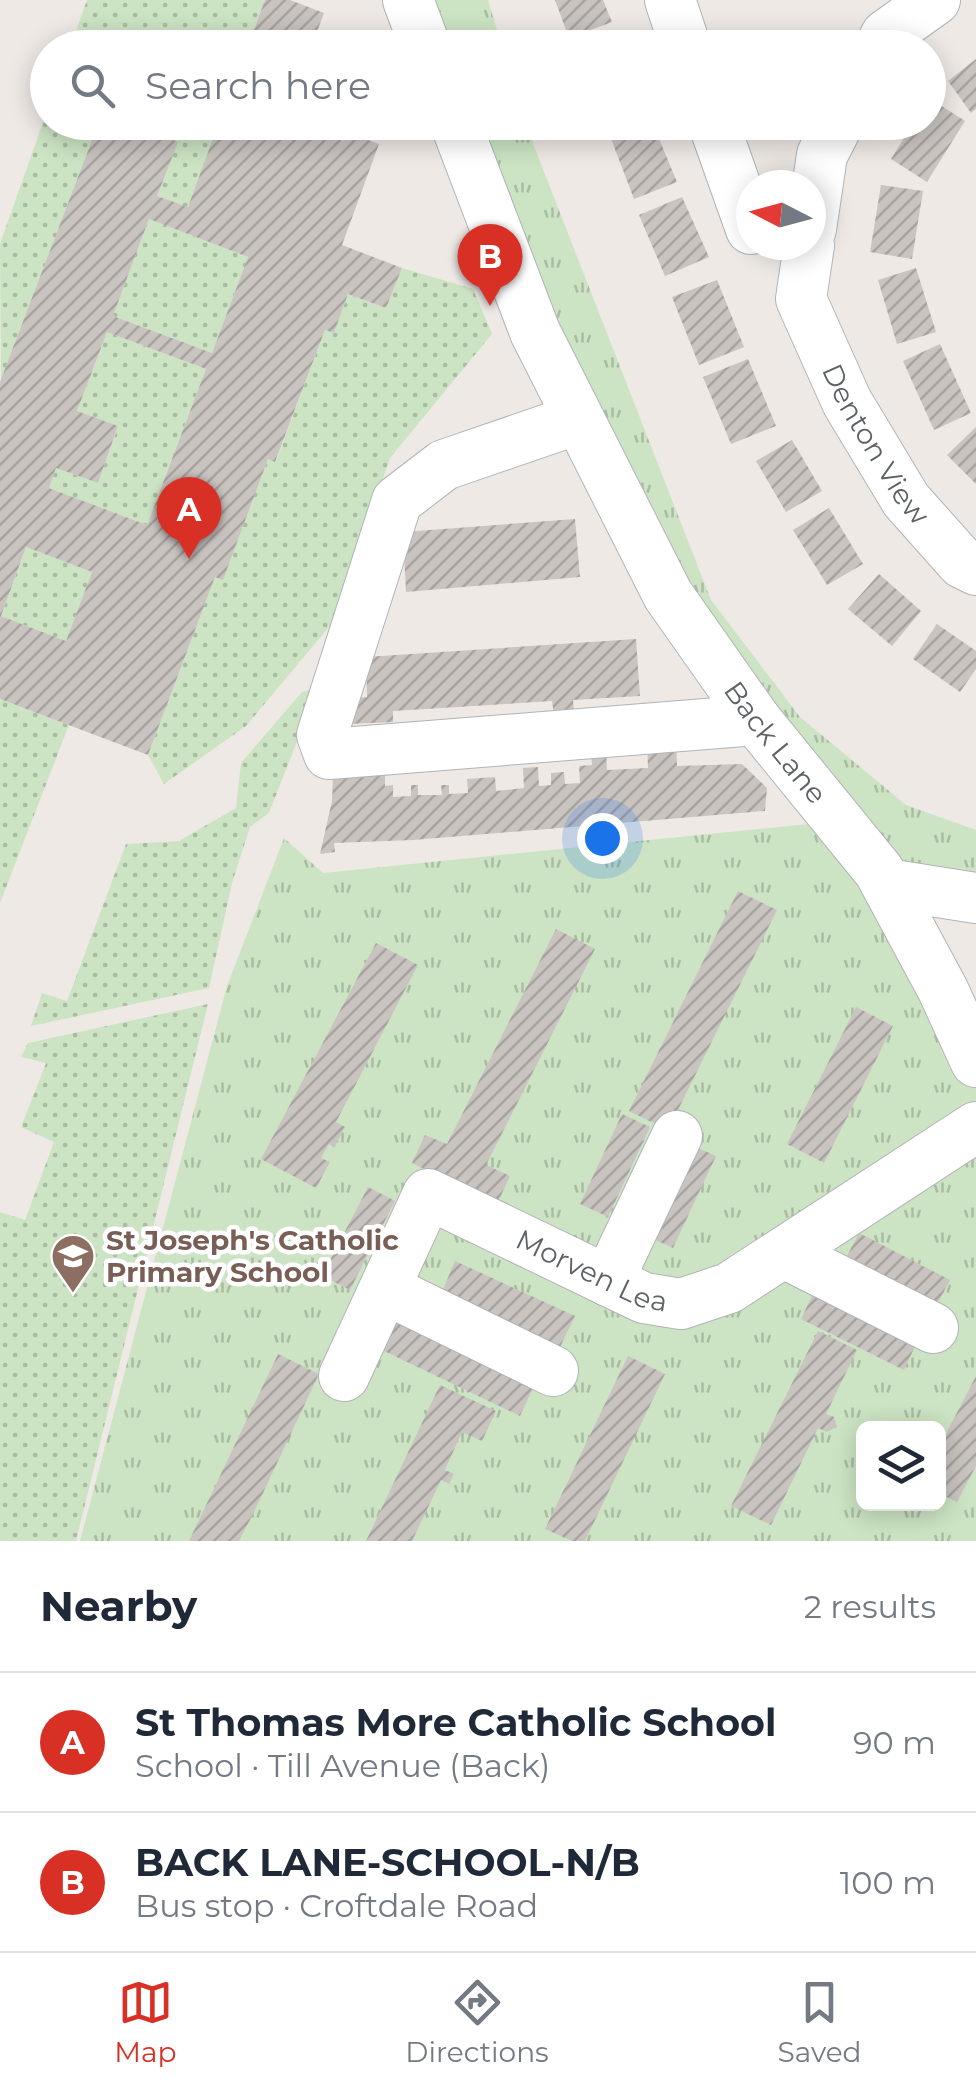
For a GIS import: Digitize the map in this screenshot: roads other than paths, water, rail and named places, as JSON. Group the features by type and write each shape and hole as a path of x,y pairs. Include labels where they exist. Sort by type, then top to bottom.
{"street":[{"path":"408,0 419,30"},
{"path":"670,0 680,30"},
{"path":"893,30 935,0"},
{"name":"Back Lane","path":"462,140 534,332 668,595 756,720 886,884 976,1062"},
{"path":"719,140 736,187"},
{"path":"820,170 829,140"},
{"name":"Denton View","path":"771,260 801,299 847,402 906,500 962,563 976,570"},
{"path":"801,299 807,260"},
{"path":"578,419 444,466 397,500 322,735 329,754 756,720"},
{"path":"886,884 976,898"},
{"name":"Morven Lea","path":"344,1376 428,1194 644,1298 681,1304 729,1288 976,1127"},
{"path":"608,1281 677,1136"},
{"path":"784,1253 934,1328"},
{"path":"385,1289 554,1371"}],"place":[{"name":"BACK LANE-SCHOOL-N/B","path":"490,306"},
{"name":"St Thomas More Catholic School","path":"189,559"},
{"name":"St Joseph's Catholic Primary School","path":"73,1294"}]}
